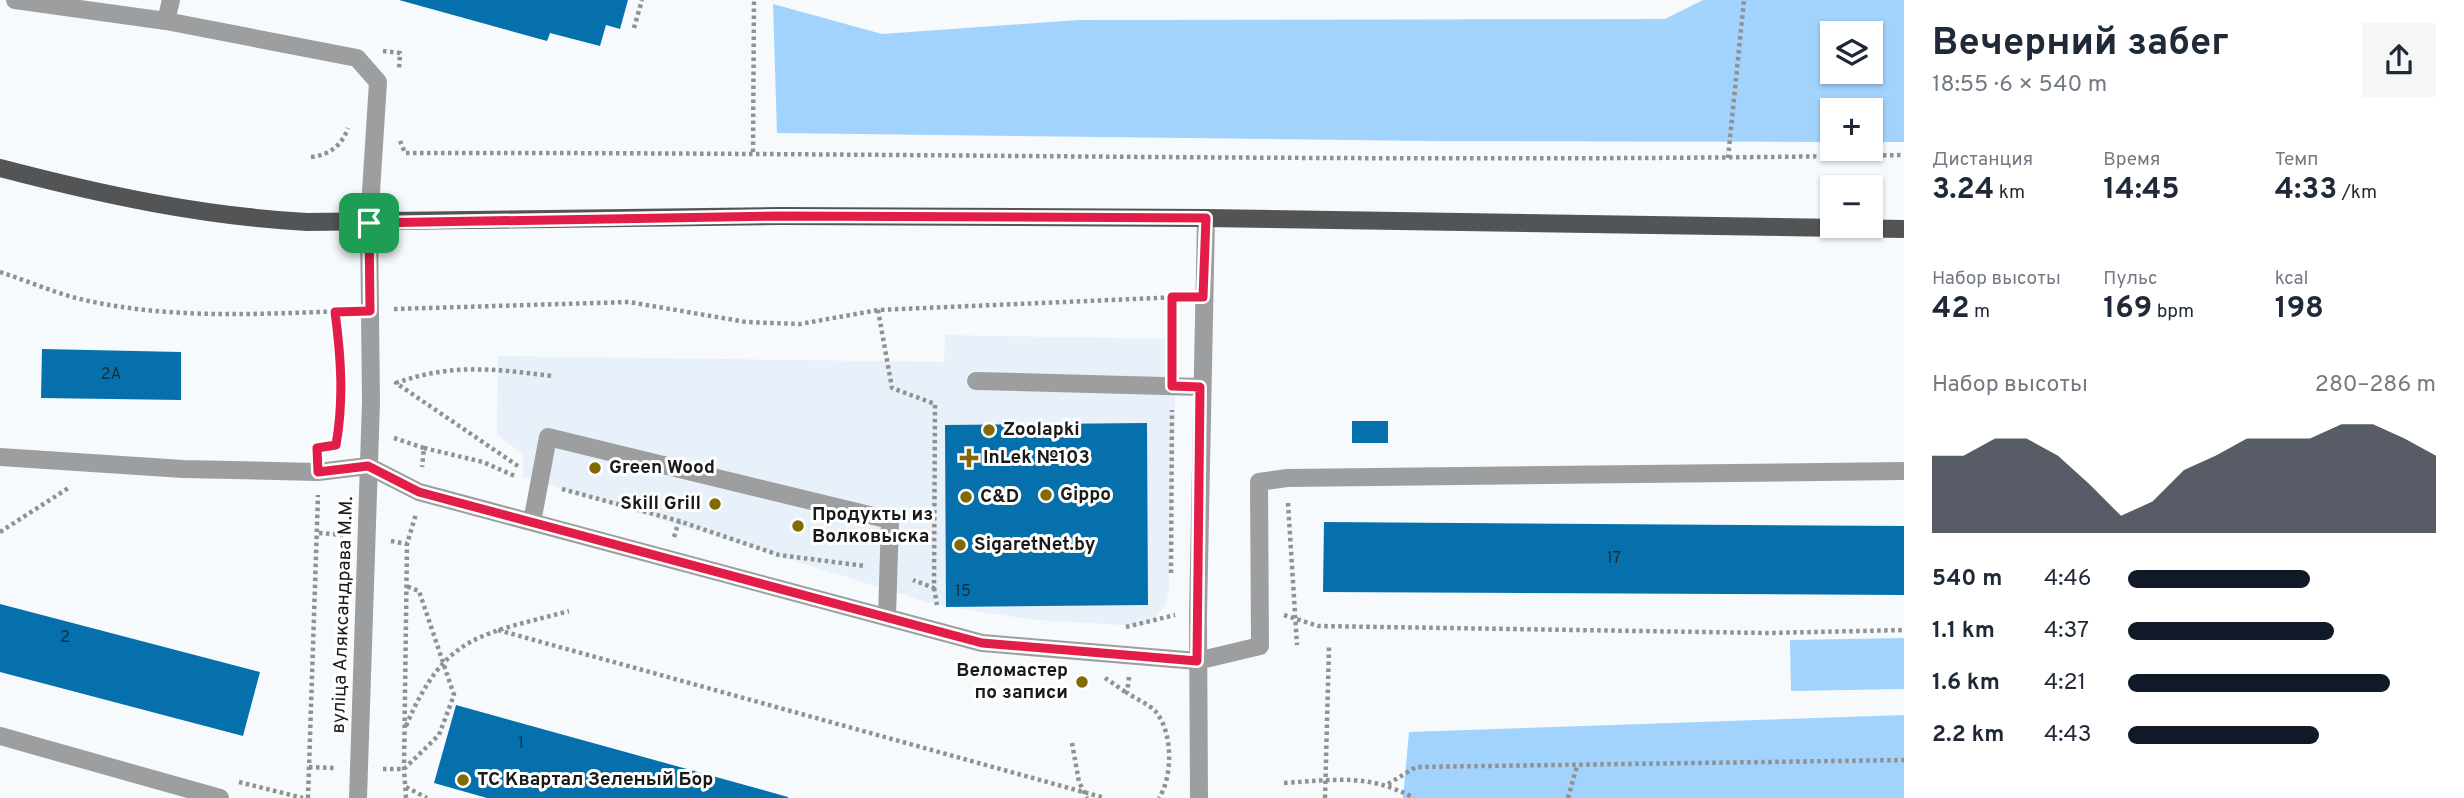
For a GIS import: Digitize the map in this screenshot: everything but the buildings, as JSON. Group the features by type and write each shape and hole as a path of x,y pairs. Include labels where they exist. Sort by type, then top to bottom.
{"main road":[{"path":"0,168 130,201 234,218 369,223 780,216 1206,218 1904,229"}],"street":[{"name":"вуліца Аляксандрава М.М.","path":"15,0 105,15 166,20 357,58 378,82 369,223 368,466 358,798"},
{"path":"166,20 171,0"},
{"path":"1199,798 1197,661 1200,387 1206,218"},
{"path":"976,381 1200,387"},
{"path":"532,522 548,437 890,520 887,616"},
{"path":"0,457 183,469 318,472 368,466 419,492 982,643 1197,661 1260,646 1259,482 1287,478 1904,471"},
{"path":"0,736 220,798"}],"path":[{"path":"634,28 642,0"},
{"path":"753,152 754,0"},
{"path":"1728,158 1744,0"},
{"path":"311,157 321,156 339,146 348,131 350,115 391,118 405,153 753,152 1494,159 1904,155"},
{"path":"0,272 75,298 132,309 206,315 629,302 746,321 800,324 878,310 1203,297"},
{"path":"1171,574 1172,297"},
{"path":"397,321 398,308"},
{"path":"878,310 892,388"},
{"path":"308,798 319,533 317,448 336,445 341,421 342,363 335,312"},
{"path":"396,383 427,372 478,367 552,376"},
{"path":"395,397 396,371"},
{"path":"396,383 526,471"},
{"path":"394,424 393,438 424,448 419,492 407,544 404,729 406,798"},
{"path":"1287,478 1293,618 1297,645"},
{"path":"0,532 71,486"},
{"path":"404,769 439,735 454,695 419,591 406,586"},
{"path":"404,729 420,692 443,660 479,635 569,611"},
{"path":"1293,618 1318,626 1768,634 1904,630"},
{"path":"498,630 1085,795 1105,798"},
{"path":"1325,798 1329,647"},
{"path":"1131,655 1128,693 1155,711 1168,735 1167,798"},
{"path":"1072,743 1085,795"},
{"path":"1388,784 1416,767 1904,760"},
{"path":"1568,798 1577,766"},
{"path":"1284,783 1359,778 1388,784 1414,798"},
{"path":"1159,798 1167,786"},
{"path":"405,787 426,798"}],"shaded area":[{"path":"1703,0 1904,0 1904,142 1883,142 1883,98 1820,98 1820,142 1429,141 777,133 773,4 882,34 1078,20 1665,19"},
{"path":"945,335 1177,339 1169,591 1165,606 1153,621 1139,626 1034,620 937,605 523,477 523,454 497,435 498,356 944,362"},
{"path":"1904,638 1904,689 1791,691 1790,640"},
{"path":"1904,715 1904,798 1403,798 1409,732"}],"place":[{"name":"Zoolapki","path":"989,430"},
{"name":"InLek №103","path":"969,458"},
{"name":"Green Wood","path":"595,468"},
{"name":"Gippo","path":"1046,495"},
{"name":"C&D","path":"966,497"},
{"name":"Skill Grill","path":"715,504"},
{"name":"Продукты из Волковыска","path":"798,526"},
{"name":"SigaretNet.by","path":"960,545"},
{"name":"Веломастер по записи","path":"1082,682"},
{"name":"ТС Квартал Зеленый Бор","path":"463,780"}],"route":[{"path":"780,216 1206,218 1203,297 1172,297 1172,386 1200,387 1197,661 982,643 419,492 368,466 318,472 317,448 336,445 341,421 342,363 335,312 370,311 369,223 780,216"}]}
